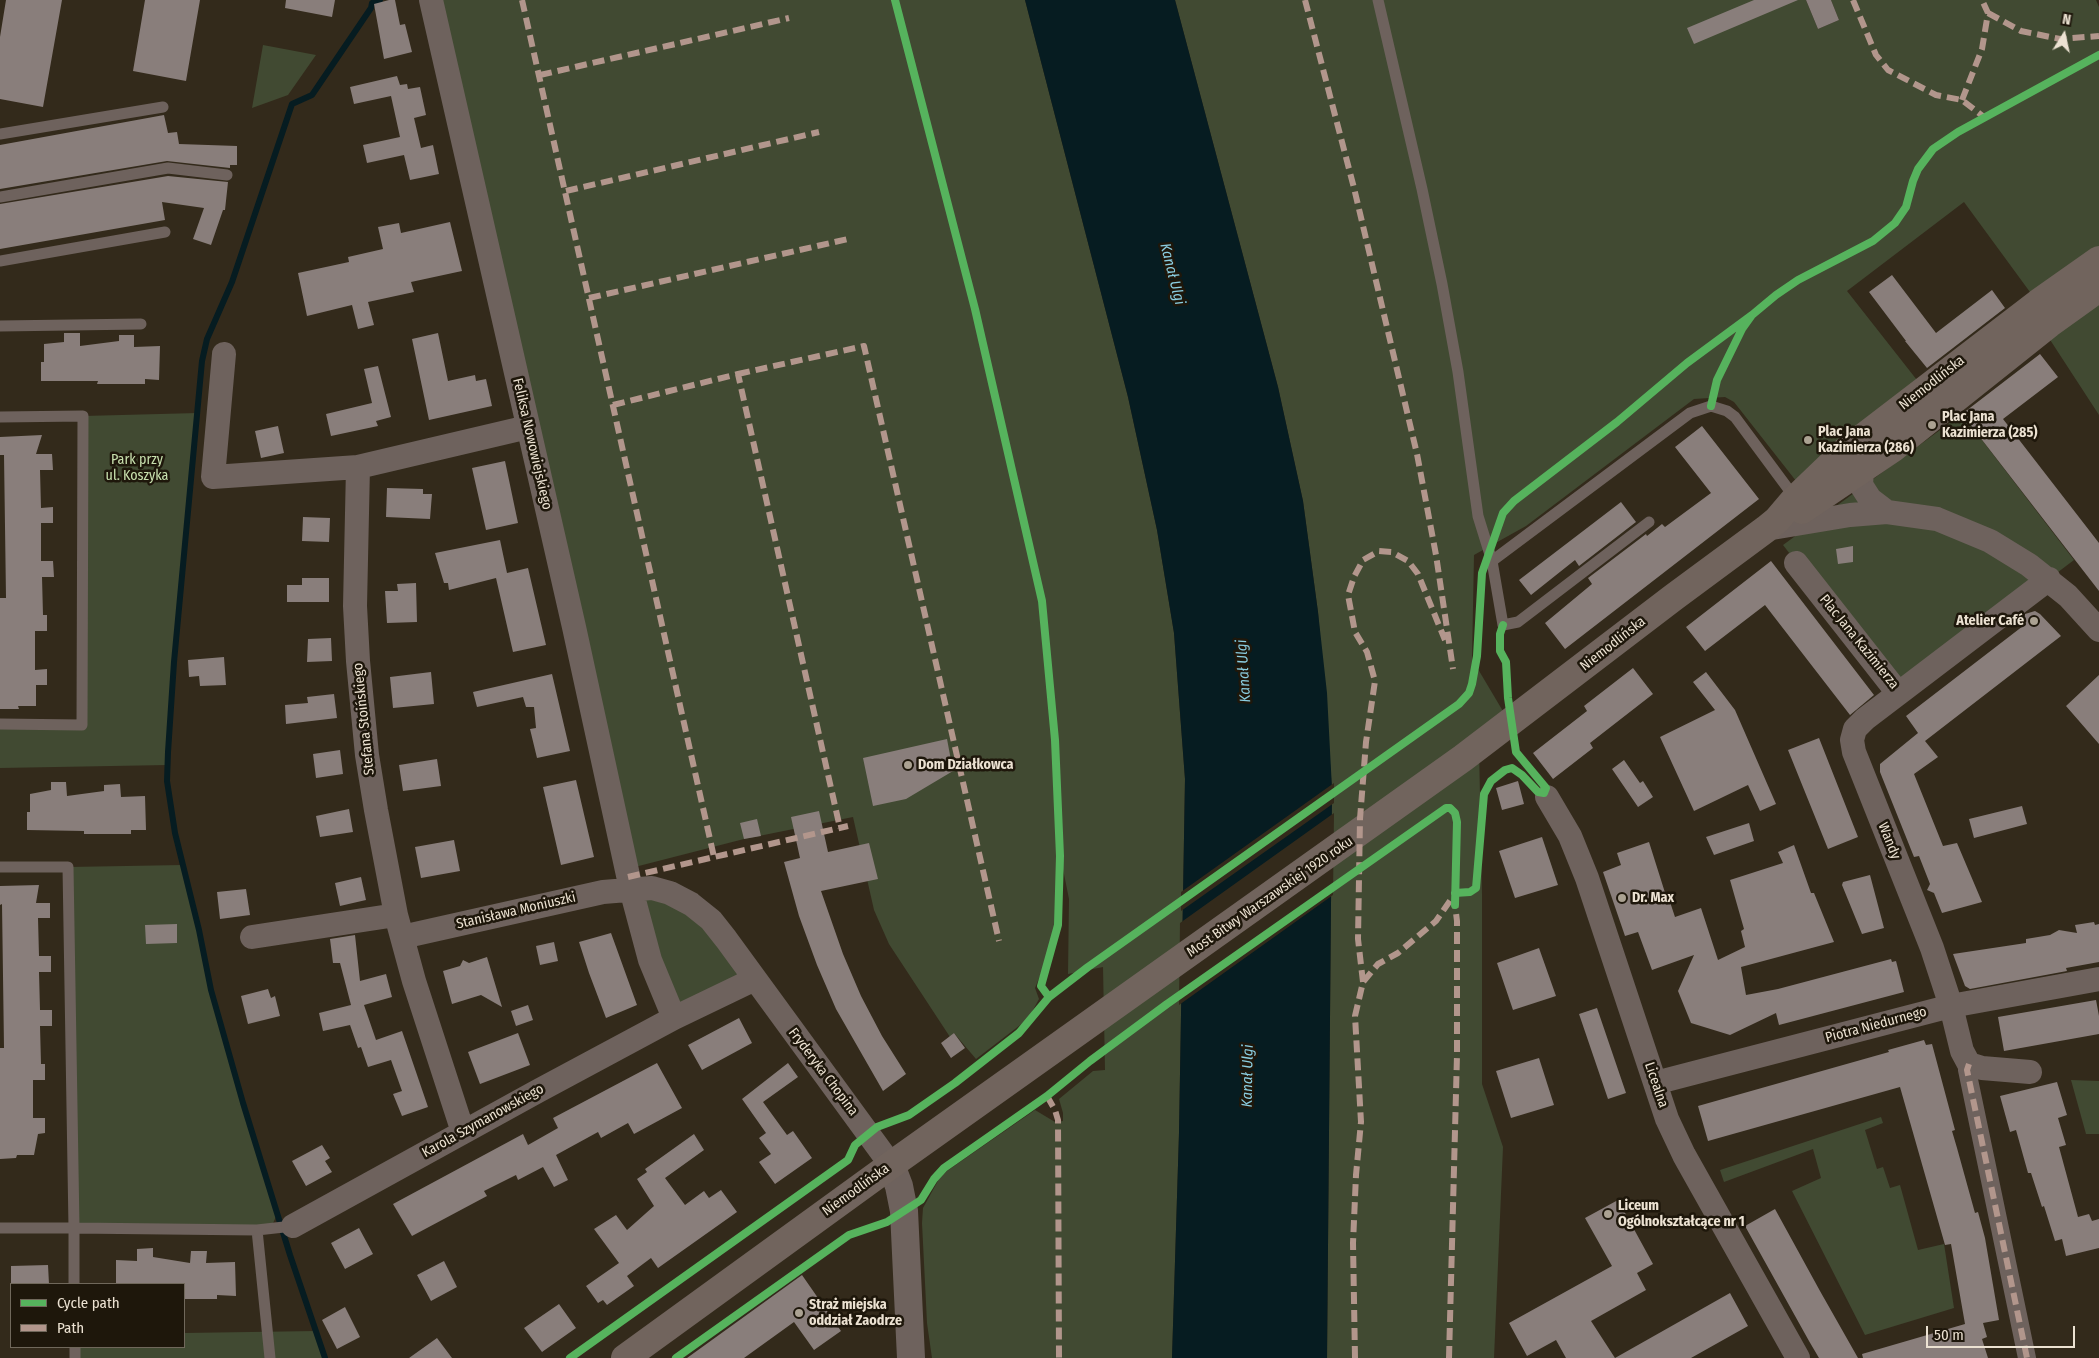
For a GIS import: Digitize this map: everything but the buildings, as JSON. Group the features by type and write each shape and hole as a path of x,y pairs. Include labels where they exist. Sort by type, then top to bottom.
{"main road":[{"name":"Niemodlińska","path":"1450,768 1674,597 1772,525 1803,509 1892,449 2049,324 2096,267"},
{"name":"Niemodlińska","path":"1772,525 1796,498 1845,451 2023,314 2096,267"},
{"name":"Most Bitwy Warszawskiej 1920 roku","path":"1090,1025 1450,768"},
{"name":"Niemodlińska","path":"624,1358 891,1165 1090,1025"}],"street":[{"name":"Feliksa Nowowiejskiego","path":"431,0 574,627 631,889 650,960 674,1018"},
{"path":"224,354 213,477 358,467 528,427"},
{"name":"Stefana Stoińskiego","path":"358,467 355,606 358,661 370,773 399,926 432,1039 464,1132"},
{"path":"1862,469 1861,485 1870,499 1887,512"},
{"path":"1772,525 1887,512 1929,517 1958,526 2009,552 2048,579 2068,596 2099,630"},
{"name":"Plac Jana Kazimierza","path":"1796,563 1898,693 2048,579"},
{"name":"Wandy","path":"1898,693 1864,719 1855,729 1852,740 1854,752 1932,948 1951,1006 1962,1051 1969,1064"},
{"name":"Licealna","path":"1547,797 1570,836 1587,878 1655,1084 1684,1155 1798,1358"},
{"name":"Stanisława Moniuszki","path":"252,937 399,926 603,892 652,888 670,893 691,904 711,920 755,979"},
{"name":"Karola Szymanowskiego","path":"281,1228 464,1132 674,1018 755,979"},
{"name":"Fryderyka Chopina","path":"755,979 891,1165"},
{"name":"Piotra Niedurnego","path":"1655,1084 1951,1006 2099,979"},
{"path":"2027,1358 1967,1070 1969,1064 1982,1068 2030,1072"},
{"path":"891,1165 899,1186 904,1211 911,1358"}],"lane":[{"path":"1378,0 1440,274 1458,372 1478,516 1492,561 1503,625 1518,622 1649,522"},
{"path":"0,134 163,107"},
{"path":"0,197 168,168 227,175"},
{"path":"0,261 165,232"},
{"path":"0,326 141,324"},
{"path":"1492,561 1690,413 1711,406 1727,411 1735,417 1796,498"},
{"path":"0,417 83,416 82,725 0,724"},
{"path":"0,867 68,867 74,1283"},
{"path":"0,1228 257,1230 281,1228"},
{"path":"257,1230 270,1358"}],"green space":[{"path":"431,0 1025,0 1128,397 1157,530 1174,633 1185,779 1179,1133 1172,1358 932,1358 927,1323 922,1223 923,1208 939,1179 947,1171 1035,1110 1055,1122 1063,1121 1059,1099 1093,1071 1105,1070 1103,967 1068,974 1069,899 1061,859 1058,925 1054,942 1035,988 1039,999 1028,1019 976,1059 954,1033 950,1037 889,944 874,910 853,817 744,839 627,869"},
{"path":"1175,0 1806,0 1818,29 1839,20 1831,0 2096,0 2099,7 2099,254 2038,303 1964,202 1847,291 1924,389 1800,486 1734,402 1725,397 1694,399 1526,526 1474,555 1472,659 1510,723 1479,747 1482,894 1482,1084 1503,1147 1494,1358 1327,1358 1332,789 1318,612 1303,501 1278,387"},
{"path":"263,45 316,55 288,95 252,108"},
{"path":"2099,288 2099,415 2043,329"},
{"name":"Park przy ul. Koszyka","path":"198,413 174,662 168,765 0,768 0,725 82,725 83,416"},
{"path":"1962,414 2074,560 1898,693 1783,545"},
{"path":"183,865 224,1040 278,1212 270,1230 74,1228 68,867"},
{"path":"631,889 670,893 755,979 674,1018"},
{"path":"2071,1080 2099,1081 2099,1134 2086,1134"},
{"path":"1881,1117 1883,1123 1865,1130 1877,1169 1883,1167 1890,1188 1900,1185 1918,1250 1944,1244 1954,1308 1865,1335 1792,1191 1821,1178 1813,1149 1724,1182 1720,1170"},
{"path":"316,1331 325,1358 75,1358 75,1348 185,1348 185,1333"}],"water":[{"name":"Kanał Ulgi","path":"1025,0 1175,0 1278,387 1303,501 1318,612 1327,693 1332,789 1327,1358 1172,1358 1179,1133 1185,779 1174,633 1157,530 1128,397"}],"pier":[{"path":"1334,783 1334,803 1181,911 1181,892"},
{"path":"1334,813 1333,895 1179,1005 1180,923"}],"waterway":[{"path":"325,1358 290,1255 243,1103 211,990 199,930 175,833 167,781 168,752 174,662 202,361 207,339 232,282 292,104 312,95 371,8 372,3 380,0"}],"marked path":[{"path":"522,0 714,857"},
{"path":"1305,0 1354,188 1417,454 1436,555 1453,669"},
{"path":"1853,0 1876,55 1888,70 1936,95 1962,100 1984,117"},
{"path":"1962,100 1982,49 1988,13 1982,0"},
{"path":"1988,13 2021,31 2060,39 2099,36"},
{"path":"540,75 789,18"},
{"path":"566,191 819,132"},
{"path":"589,298 848,239"},
{"path":"738,374 864,346 999,941"},
{"path":"613,405 738,374 840,828"},
{"path":"1363,982 1358,939 1360,819 1366,742 1375,681 1367,652 1355,632 1348,595 1354,577 1363,560 1379,551 1392,552 1408,561 1418,574 1445,640"},
{"path":"628,877 848,826"},
{"path":"1355,1358 1353,1243 1361,1122 1355,1016 1363,982 1378,964 1398,953 1436,921 1454,895"},
{"path":"1449,1358 1457,1055 1457,921 1455,905"},
{"path":"1969,1064 1967,1070 2027,1358"},
{"path":"1047,1096 1058,1120 1059,1358"}],"cycle path":[{"path":"895,0 975,309 1042,601 1055,740 1060,856 1058,925 1041,986 1049,997"},
{"path":"1711,406 1717,380 1742,329 1752,315 1798,280 1873,241 1895,223 1906,207 1918,169 1933,149 1958,132 2099,55"},
{"path":"570,1358 848,1160 855,1145 877,1127 909,1115 955,1083 1019,1033 1049,997 1088,967 1459,704 1469,693 1472,684 1477,656 1482,573 1503,513 1514,501 1617,422 1687,363 1752,315"},
{"path":"1455,893 1470,892 1476,888 1484,794 1491,781 1505,770 1512,768 1522,775 1538,792 1544,793 1546,788 1516,752 1508,698 1506,662 1500,651 1500,634 1503,625"},
{"path":"676,1358 849,1235 887,1222 921,1200 934,1179 944,1168 1047,1096 1090,1061 1167,1004 1446,808 1450,808 1455,813 1457,822 1455,905"}],"place":[{"name":"Plac Jana Kazimierza (285)","path":"1932,425"},
{"name":"Plac Jana Kazimierza (286)","path":"1808,440"},
{"name":"Atelier Café","path":"2034,621"},
{"name":"Dom Działkowca","path":"908,765"},
{"name":"Dr. Max","path":"1622,898"},
{"name":"Liceum Ogólnokształcące nr 1","path":"1608,1214"},
{"name":"Straż miejska oddział Zaodrze","path":"799,1313"}]}
